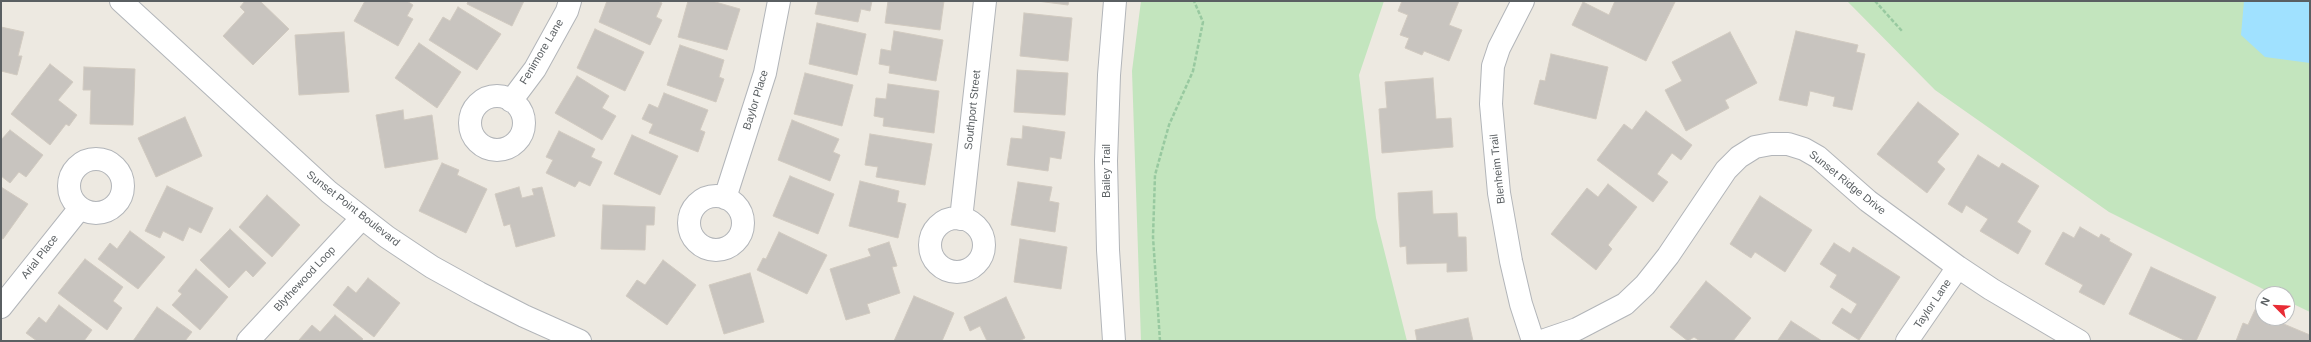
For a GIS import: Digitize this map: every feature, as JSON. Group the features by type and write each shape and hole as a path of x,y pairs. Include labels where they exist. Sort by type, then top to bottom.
{"street":[{"name":"Sunset Point Boulevard","path":"121,1 170,44 323,187 387,237 446,275 524,316 580,341"},
{"name":"Fenimore Lane","path":"511,101 534,69 570,1"},
{"name":"Baylor Place","path":"725,198 765,73 779,1"},
{"name":"Southport Street","path":"961,219 985,1"},
{"name":"Bailey Trail","path":"1114,341 1108,250 1106,161 1109,75 1116,1"},
{"name":"Blenheim Trail","path":"1523,1 1499,48 1493,66 1491,98 1501,200 1521,304 1533,341"},
{"name":"Sunset Ridge Drive","path":"1542,341 1577,329 1625,304 1645,285 1668,256 1726,170 1744,154 1755,148 1771,144 1788,144 1804,149 1818,157 1868,201 1958,267 1991,289 2079,341"},
{"name":"Arial Place","path":"1,307 80,208"},
{"name":"Blythewood Loop","path":"248,341 362,218"},
{"name":"Taylor Lane","path":"1908,341 1958,267"}],"path":[{"path":"1160,341 1153,238 1155,174 1169,125 1193,71 1203,22 1194,1"},
{"path":"1875,1 1902,31"}],"green space":[{"path":"1141,1 1384,1 1359,75 1376,218 1407,341 1141,341 1132,71"},
{"path":"1847,1 2310,1 2310,312 2295,305 2295,286 2257,286 2109,212 1935,90"}],"water":[{"path":"2244,1 2310,1 2310,63 2265,57 2241,35"}],"building":[{"path":"245,1 260,1 289,29 253,65 223,36 245,12 240,7"},
{"path":"365,1 407,1 413,5 407,16 413,19 398,46 354,21"},
{"path":"468,1 524,1 512,26 467,4"},
{"path":"607,1 657,1 662,3 656,17 662,20 650,45 599,22"},
{"path":"688,1 712,1 740,9 727,50 678,37"},
{"path":"818,1 872,1 870,11 861,9 858,22 815,14"},
{"path":"888,1 944,1 940,30 885,23"},
{"path":"1037,1 1069,1 1068,5"},
{"path":"1402,1 1459,1 1449,25 1462,30 1449,61 1424,51 1422,55 1405,48 1409,38 1400,35 1408,15 1398,11"},
{"path":"1615,1 1675,2 1646,61 1572,25 1583,2 1609,15"},
{"path":"458,7 501,34 477,70 429,40 443,17 450,21"},
{"path":"1024,13 1072,18 1068,61 1020,56"},
{"path":"817,23 866,34 857,75 809,64"},
{"path":"1,27 24,32 18,56 22,56 17,75 1,71"},
{"path":"595,29 644,52 625,91 577,68"},
{"path":"894,31 943,40 936,81 889,73 890,66 879,64 881,49 891,51"},
{"path":"1796,31 1858,45 1856,52 1865,54 1852,110 1833,106 1835,97 1810,91 1807,106 1779,100"},
{"path":"344,32 349,92 299,95 295,35"},
{"path":"1730,32 1757,83 1725,100 1729,108 1686,131 1665,90 1682,81 1672,62"},
{"path":"419,43 461,72 437,108 395,78"},
{"path":"680,45 724,60 719,77 724,79 716,102 667,85"},
{"path":"1551,54 1608,67 1596,119 1534,104 1540,80 1545,81"},
{"path":"50,64 73,82 58,100 77,115 69,126 66,124 50,145 11,114"},
{"path":"84,67 135,69 133,125 90,124 91,90 83,90"},
{"path":"1017,70 1068,73 1065,115 1014,112"},
{"path":"805,73 853,85 842,126 794,114"},
{"path":"577,76 609,96 602,108 616,116 602,140 555,113"},
{"path":"1433,78 1436,119 1451,118 1453,147 1382,153 1379,109 1387,108 1385,82"},
{"path":"888,84 939,91 934,133 883,126 884,118 874,116 876,98 886,99"},
{"path":"664,93 708,110 700,130 705,132 698,152 649,133 653,124 642,119 649,104 658,108"},
{"path":"1918,102 1959,134 1937,162 1945,169 1927,193 1877,154"},
{"path":"403,110 404,120 432,115 438,159 385,168 376,115"},
{"path":"1646,111 1692,145 1681,160 1672,153 1657,174 1668,182 1653,202 1597,160 1624,124 1632,130"},
{"path":"185,117 202,156 156,177 138,138"},
{"path":"792,120 839,139 833,152 840,155 830,181 778,160"},
{"path":"1023,126 1065,132 1061,159 1050,157 1048,171 1007,165 1011,138 1022,139"},
{"path":"10,130 43,155 26,177 19,172 10,183 1,176 1,140"},
{"path":"559,131 595,149 591,157 602,162 590,186 579,181 575,187 546,173 553,160 546,157"},
{"path":"870,134 932,144 925,185 876,177 878,167 865,165"},
{"path":"632,135 678,156 660,195 614,174"},
{"path":"1978,155 1999,168 2002,163 2039,186 2017,222 2031,231 2018,254 1980,231 1988,219 1966,205 1962,213 1948,204"},
{"path":"442,163 459,170 457,175 487,189 466,233 419,211"},
{"path":"790,176 834,194 818,234 773,216"},
{"path":"860,181 899,191 897,202 906,204 898,238 849,226"},
{"path":"1018,182 1052,187 1049,201 1059,203 1055,232 1011,225"},
{"path":"1608,184 1637,207 1608,245 1612,249 1596,270 1551,234 1587,188 1598,197"},
{"path":"167,186 213,208 201,233 189,227 183,241 163,231 160,238 145,231"},
{"path":"1,187 28,204 3,239 1,238"},
{"path":"519,187 522,198 534,195 532,189 542,187 555,236 516,247 510,224 504,226 495,194"},
{"path":"1432,191 1433,214 1457,213 1458,237 1466,237 1467,271 1447,272 1447,263 1407,264 1406,246 1400,247 1398,193"},
{"path":"267,195 300,225 272,257 239,227"},
{"path":"1760,196 1812,230 1785,272 1755,252 1751,258 1730,244"},
{"path":"603,205 655,207 654,225 646,225 645,250 601,249"},
{"path":"2080,227 2099,238 2101,234 2110,239 2109,241 2132,254 2104,305 2079,292 2083,285 2045,264 2063,232 2074,238"},
{"path":"230,229 266,263 253,277 246,270 229,288 200,260"},
{"path":"130,231 165,257 138,289 98,259 110,243 117,249"},
{"path":"779,232 827,255 807,294 757,270 763,258 766,259"},
{"path":"1020,239 1067,247 1061,289 1014,282"},
{"path":"889,242 897,266 892,267 900,293 867,304 870,313 846,320 830,269 871,256 868,249"},
{"path":"1834,243 1850,253 1853,247 1900,277 1859,340 1832,323 1842,308 1851,314 1857,304 1830,287 1837,275 1820,264"},
{"path":"85,259 123,287 113,301 122,308 107,330 58,293"},
{"path":"663,260 696,285 667,325 626,296 637,280 645,285"},
{"path":"2151,267 2216,297 2196,341 2186,341 2129,314"},
{"path":"196,269 228,297 200,330 172,305 182,294 178,291"},
{"path":"750,273 764,322 724,334 709,285"},
{"path":"368,278 400,303 374,337 333,305 348,286 356,293"},
{"path":"1706,281 1751,318 1733,341 1700,341 1694,337 1688,341 1670,327"},
{"path":"914,296 954,313 942,341 894,341"},
{"path":"1006,297 1025,338 1019,341 987,341 980,326 970,331 964,317"},
{"path":"59,305 92,330 84,341 37,341 26,333 39,317 46,323"},
{"path":"157,307 192,332 185,341 133,341"},
{"path":"2255,310 2255,326 2289,326 2310,335 2310,341 2236,341 2243,323 2248,325"},
{"path":"335,315 363,339 361,341 299,340 312,325 320,332"},
{"path":"1468,318 1473,341 1417,341 1415,330"},
{"path":"1791,321 1822,341 1778,340"}]}
